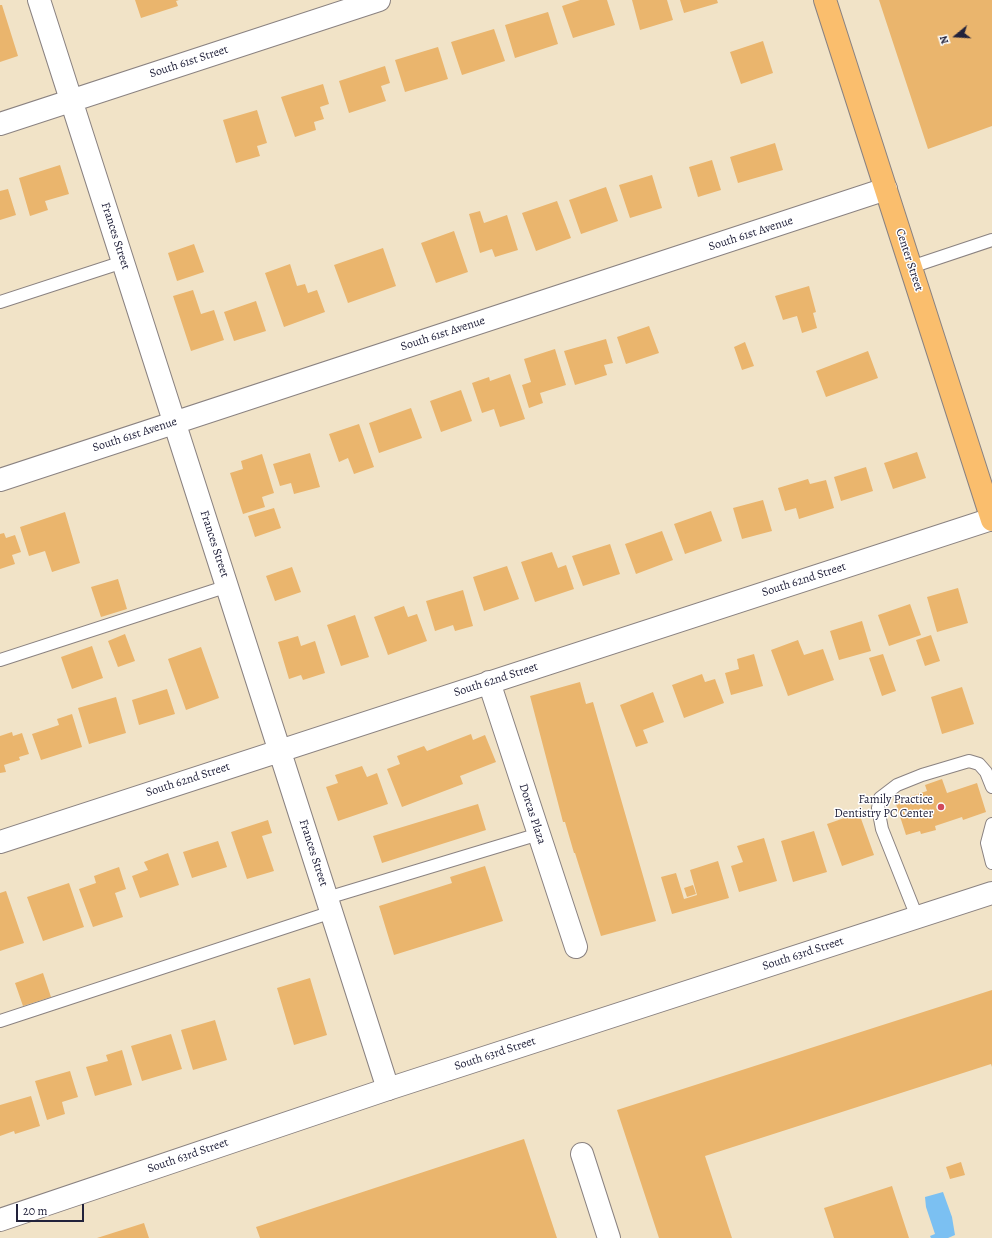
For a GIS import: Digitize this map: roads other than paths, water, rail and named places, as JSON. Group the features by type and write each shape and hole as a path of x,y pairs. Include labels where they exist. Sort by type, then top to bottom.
{"main road":[{"name":"Center Street","path":"824,0 991,510"}],"street":[{"name":"Frances Street","path":"39,0 388,1089"},
{"name":"South 61st Street","path":"0,124 378,0"},
{"name":"South 61st Avenue","path":"0,480 886,189"},
{"name":"South 62nd Street","path":"0,842 280,749 489,682 991,510"},
{"name":"Dorcas Plaza","path":"489,682 576,947"},
{"name":"South 63rd Street","path":"0,1220 388,1089 992,893"},
{"path":"582,1154 609,1238"}],"lane":[{"path":"911,267 992,240"},
{"path":"0,302 123,262"},
{"path":"0,660 228,586"},
{"path":"917,917 882,829 878,808 880,798 897,785 922,775 969,761 980,764 986,772 992,787"},
{"path":"992,824 988,843 992,863"},
{"path":"0,1021 329,905 539,834"}],"water":[{"path":"943,1192 952,1217 955,1235 948,1238 931,1238 930,1236 935,1234 926,1207 925,1197"}],"place":[{"name":"Family Practice Dentistry PC Center","path":"941,807"}]}
